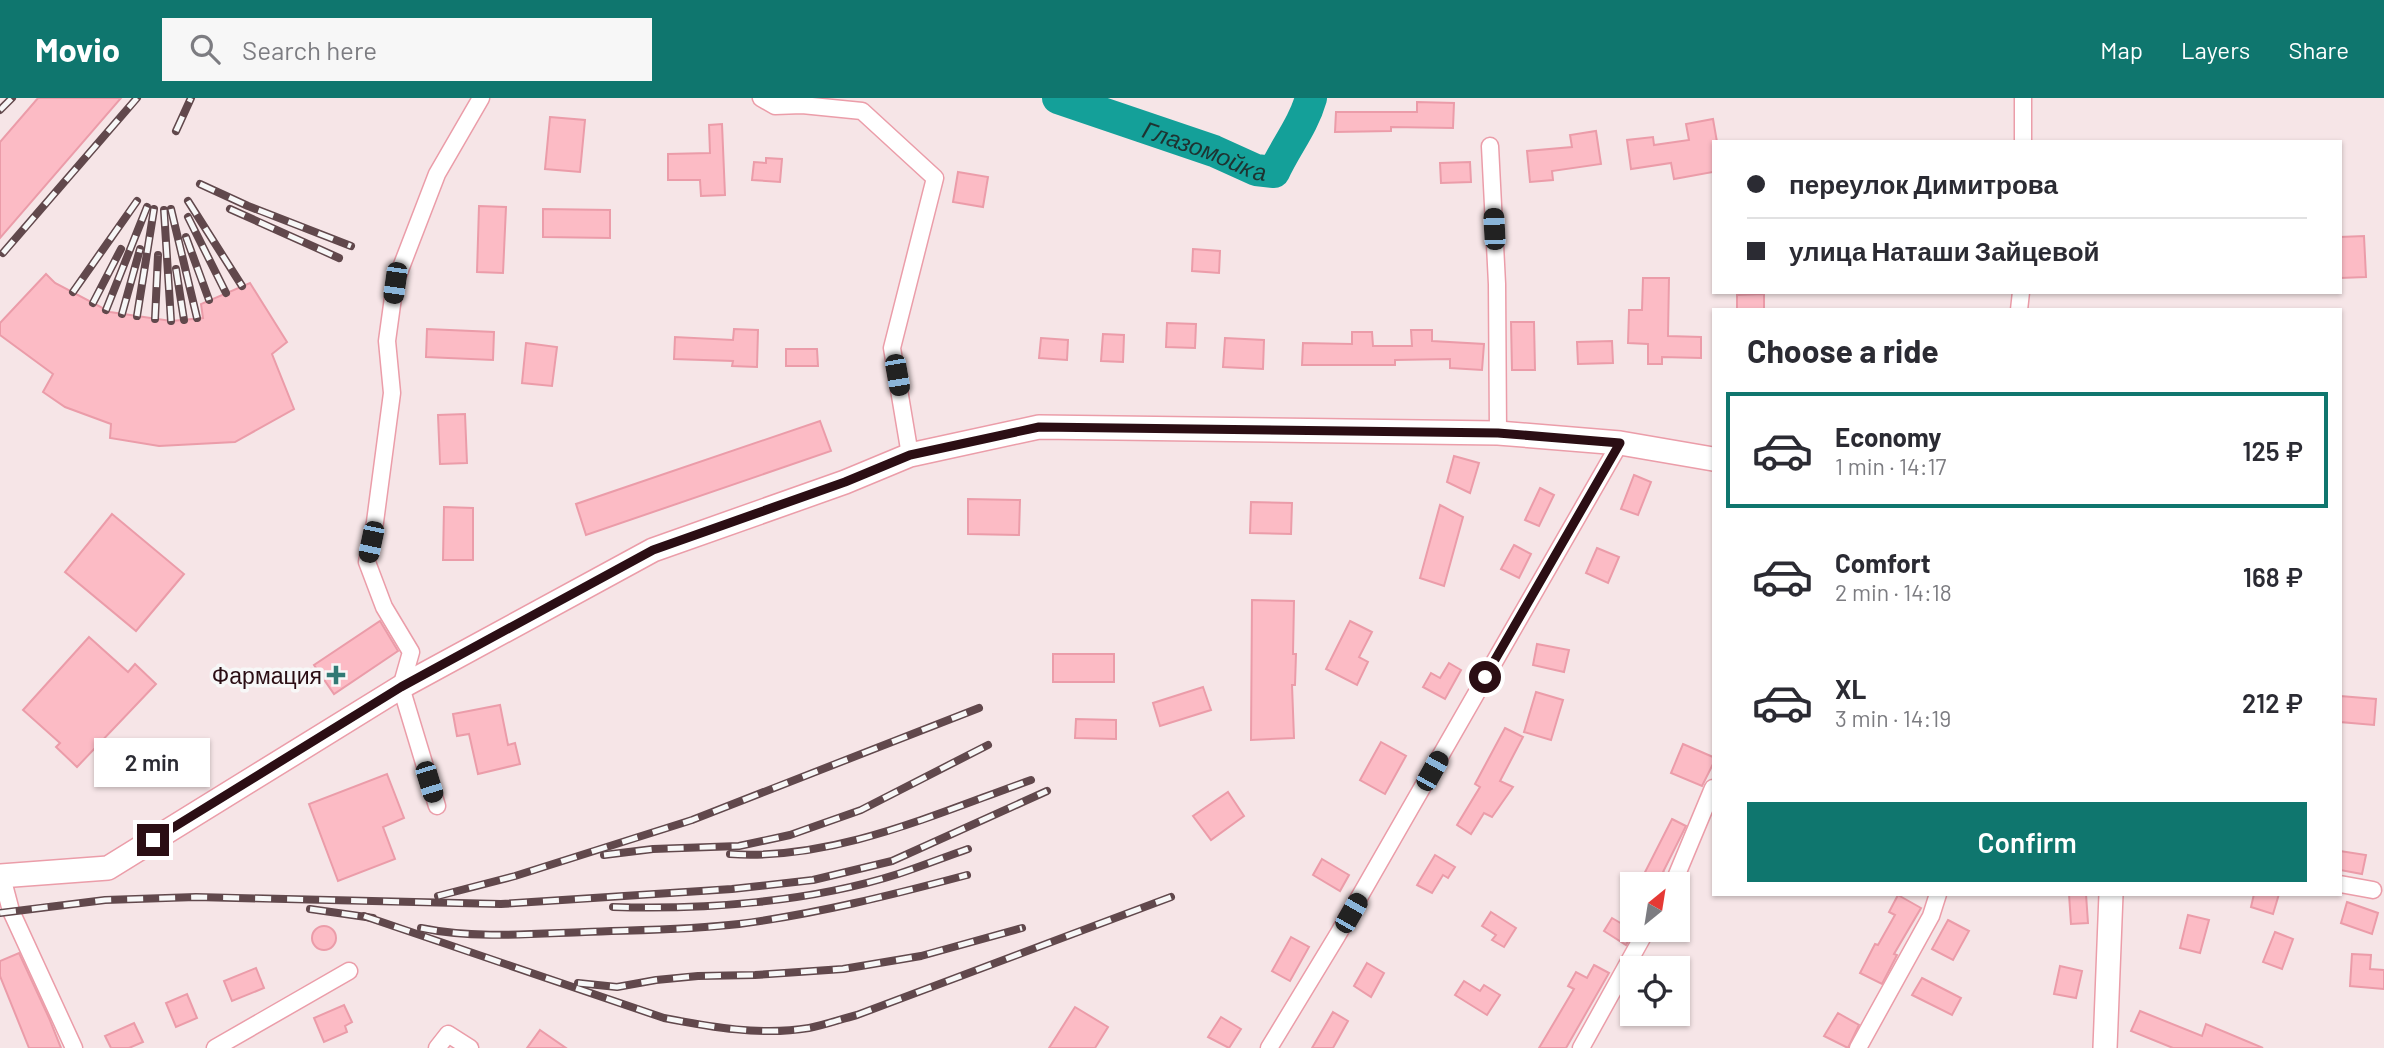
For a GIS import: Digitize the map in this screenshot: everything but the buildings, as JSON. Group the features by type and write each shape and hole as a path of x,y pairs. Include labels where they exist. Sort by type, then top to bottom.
{"street":[{"path":"437,806 401,687 411,652 384,607 367,562 392,393 387,341 395,283 437,174 481,98"},
{"path":"761,98 775,106 802,105 862,111 935,178 892,348 910,455"},
{"path":"2023,98 2023,140"},
{"path":"1490,146 1497,284 1498,433"},
{"path":"74,1048 7,921 1,877 108,868 401,687 653,550 845,482 910,455 1039,427 1498,433 1620,443 1712,459"},
{"path":"1269,1048 1337,936 1620,443"},
{"path":"1678,872 1712,790"},
{"path":"2342,884 2373,890"},
{"path":"1858,1048 1931,916 1937,896"},
{"path":"2105,1048 2111,896"},
{"path":"1581,1048 1640,942"},
{"path":"215,1048 349,971"},
{"path":"437,1048 448,1034 470,1048"}],"waterway":[{"name":"Глазомойка","path":"1058,98 1214,151 1256,170 1274,172 1304,118 1311,98"}],"railway":[{"path":"0,110 12,98"},
{"path":"3,253 137,98"},
{"path":"176,131 191,98"},
{"path":"200,184 248,206 351,246"},
{"path":"73,292 137,201"},
{"path":"188,201 242,286"},
{"path":"106,310 147,207"},
{"path":"137,316 154,209"},
{"path":"171,209 197,318"},
{"path":"230,209 339,258"},
{"path":"164,210 171,321"},
{"path":"188,217 226,293"},
{"path":"186,237 209,300"},
{"path":"93,303 121,249"},
{"path":"122,314 140,249"},
{"path":"155,319 158,255"},
{"path":"176,269 184,320"},
{"path":"438,896 515,876 692,820 979,708"},
{"path":"604,855 653,849 739,846 790,835 861,810 988,745"},
{"path":"730,854 769,854 845,843 921,820 1031,780"},
{"path":"0,913 105,900 196,897 501,904 732,889 813,880 892,861 1047,791"},
{"path":"613,907 684,907 793,898 864,884 968,849"},
{"path":"421,928 462,934 503,935 720,926 825,909 967,875"},
{"path":"364,916 664,1018 718,1027 773,1031 809,1028 857,1015 1171,897"},
{"path":"310,909 373,918"},
{"path":"578,983 617,987 698,976 843,969 921,956 1022,928"}],"place":[{"name":"Фармация","path":"336,675"}],"route":[{"path":"153,840 401,687 653,550 845,482 910,455 1039,427 1498,433 1620,443 1485,677"}]}
